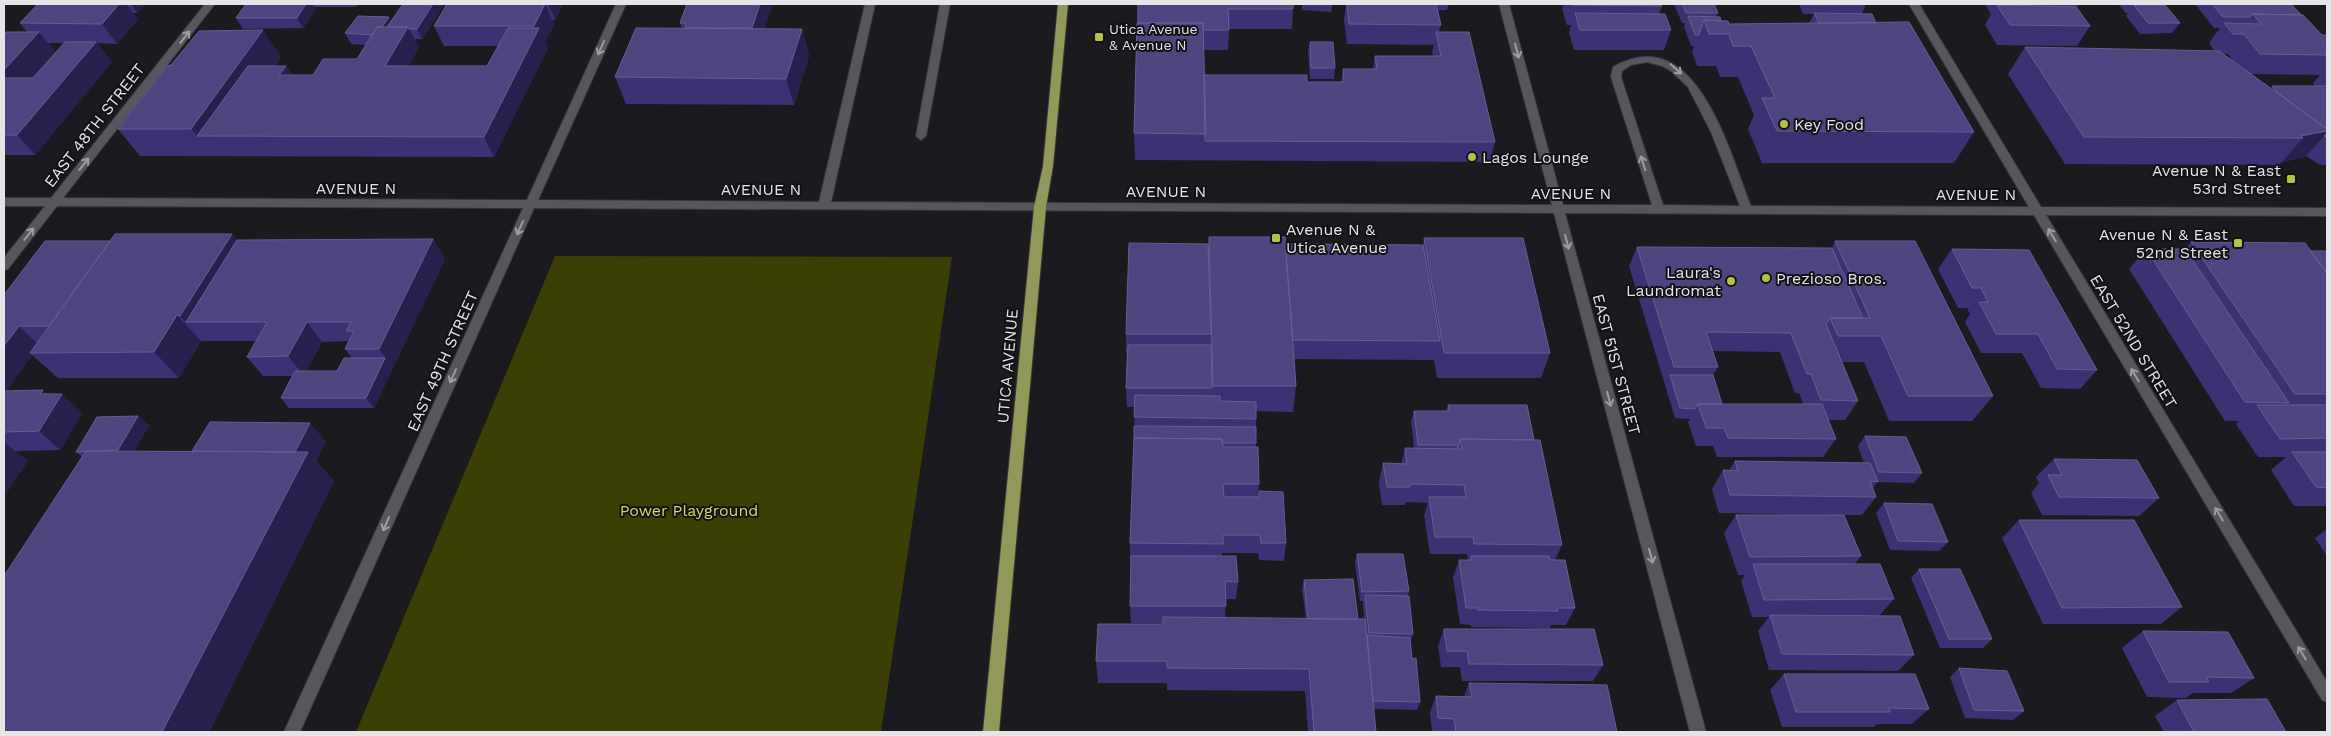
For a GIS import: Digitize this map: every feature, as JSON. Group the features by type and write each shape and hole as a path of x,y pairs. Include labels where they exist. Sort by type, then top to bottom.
{"main road":[{"name":"UTICA AVENUE","path":"991,732 1040,206 1048,166 1063,4"}],"street":[{"name":"EAST 48TH STREET","path":"4,266 210,4"},
{"name":"EAST 49TH STREET","path":"292,732 621,4"},
{"path":"824,206 870,4"},
{"path":"921,136 945,4"},
{"name":"EAST 51ST STREET","path":"1504,4 1698,732"},
{"name":"EAST 52ND STREET","path":"1914,4 2327,695"},
{"path":"1658,209 1616,78 1617,69 1626,62 1642,60 1670,63 1692,85 1710,119 1747,209"},
{"name":"AVENUE N","path":"4,202 2327,212"}],"green space":[{"name":"Power Playground","path":"555,256 952,257 881,732 356,732"}],"building":[{"path":"38,4 119,4 102,24 20,23"},
{"path":"246,4 306,4 297,18 236,18"},
{"path":"403,4 433,4 417,29 387,27"},
{"path":"447,4 545,4 534,26 434,26"},
{"path":"687,4 760,4 752,28 685,28 686,23 680,23"},
{"path":"1138,4 1293,4 1293,9 1228,9 1229,30 1203,30 1203,23 1138,23"},
{"path":"1347,4 1436,4 1441,25 1349,24"},
{"path":"1661,4 1662,6 1573,5"},
{"path":"1682,4 1714,4 1718,13 1686,13"},
{"path":"2212,4 2291,4 2301,15 2253,14 2250,17 2223,17"},
{"path":"1997,5 2076,7 2090,26 2010,25"},
{"path":"2134,5 2165,5 2180,23 2148,23"},
{"path":"1575,13 1665,14 1671,30 1580,30"},
{"path":"1814,13 1872,14 1876,23 1819,23"},
{"path":"2253,14 2303,15 2322,35 2327,35 2327,55 2260,54 2244,34 2233,34 2224,23 2261,24"},
{"path":"358,16 389,17 382,27 377,27 372,35 345,33"},
{"path":"1688,16 1720,17 1721,21 1704,20 1699,35 1695,35"},
{"path":"1704,20 1728,21 1729,24 1909,22 1974,132 1777,131 1762,98 1775,98 1751,46 1733,46 1729,34 1709,34"},
{"path":"1137,23 1203,23 1206,134 1134,133"},
{"path":"377,27 408,27 385,66 487,66 508,28 539,28 484,137 197,136 248,66 286,66 279,75 313,75 323,59 357,59"},
{"path":"636,28 802,29 786,79 615,77"},
{"path":"263,30 191,129 118,129 167,66 171,65 199,31"},
{"path":"6,32 39,32 4,70 4,34"},
{"path":"1436,32 1469,32 1495,142 1205,141 1204,75 1307,75 1307,82 1344,82 1343,69 1377,69 1375,56 1441,56"},
{"path":"65,42 96,42 17,135 4,135 4,78 33,78"},
{"path":"1310,42 1333,42 1335,68 1311,68"},
{"path":"2025,47 2219,51 2327,129 2327,131 2301,136 2303,138 2084,137"},
{"path":"2272,86 2327,86 2327,129 2279,94"},
{"path":"115,234 232,234 180,316 177,315 154,352 30,353"},
{"path":"1209,237 1285,237 1296,386 1213,386"},
{"path":"1424,238 1523,238 1550,353 1444,353"},
{"path":"433,239 379,349 345,349 354,331 346,331 351,322 307,322 288,356 247,357 267,322 186,322 237,240"},
{"path":"45,241 110,241 49,326 19,326 4,346 4,295"},
{"path":"1835,241 1915,241 1993,396 1908,396 1881,336 1838,336 1830,318 1870,318"},
{"path":"2191,242 2305,243 2327,273 2327,394 2295,394"},
{"path":"1129,243 1208,244 1211,334 1126,334"},
{"path":"1285,244 1423,245 1440,341 1293,340"},
{"path":"1637,247 1832,248 1863,318 1830,318 1826,324 1858,401 1821,400 1811,374 1807,374 1791,333 1706,332 1718,367 1674,367"},
{"path":"1952,249 2029,250 2097,370 2057,369 2038,334 1996,334 1979,302 1988,302 1981,288 1972,288"},
{"path":"2146,249 2185,249 2289,403 2245,402"},
{"path":"2310,251 2327,251 2327,273"},
{"path":"1128,345 1211,345 1212,388 1126,388"},
{"path":"344,358 385,358 366,398 281,398 295,371 337,371"},
{"path":"1670,375 1713,375 1722,404 1698,404 1695,409 1680,408"},
{"path":"43,390 40,394 62,394 39,431 4,432 4,391"},
{"path":"1135,395 1220,396 1220,401 1256,402 1256,419 1134,417"},
{"path":"1698,404 1822,404 1836,439 1728,438 1724,428 1706,428"},
{"path":"1448,405 1527,405 1534,440 1460,439 1458,448 1457,445 1418,445 1414,411 1449,411"},
{"path":"2257,405 2327,405 2327,438 2280,439"},
{"path":"138,416 118,450 76,452 97,417"},
{"path":"210,422 310,423 295,452 192,451"},
{"path":"1134,426 1256,427 1256,443 1222,443 1222,439 1134,438"},
{"path":"1865,436 1906,437 1922,473 1879,472"},
{"path":"1134,438 1222,439 1223,447 1258,447 1259,484 1223,484 1224,497 1259,497 1259,491 1283,492 1286,543 1261,543 1260,535 1223,535 1223,544 1130,543"},
{"path":"1460,439 1540,440 1562,545 1474,544 1473,537 1435,537 1429,497 1466,497 1464,485 1410,484 1410,487 1387,487 1383,463 1407,464 1405,448 1462,449"},
{"path":"86,451 308,452 162,732 4,732 4,576"},
{"path":"2292,452 2327,452 2327,488 2316,487"},
{"path":"2054,459 2137,460 2159,498 2059,497 2048,475 2062,475"},
{"path":"1735,461 1870,463 1878,482 1870,481 1876,497 1730,495 1723,470 1738,471"},
{"path":"1884,503 1932,504 1948,542 1898,541"},
{"path":"1736,515 1844,515 1861,556 1750,557"},
{"path":"2019,520 2134,520 2182,607 2062,608"},
{"path":"1357,554 1403,554 1409,591 1362,592"},
{"path":"1131,556 1236,556 1238,582 1225,581 1226,606 1130,606"},
{"path":"1471,556 1549,556 1550,560 1565,560 1575,608 1557,608 1558,611 1478,610 1477,608 1466,608 1459,560 1472,560"},
{"path":"1753,564 1880,564 1894,599 1764,600"},
{"path":"1919,569 1960,569 1992,639 1949,639"},
{"path":"1353,579 1358,619 1308,619 1304,580"},
{"path":"1365,595 1409,596 1413,634 1369,633"},
{"path":"1770,615 1900,616 1914,655 1782,654"},
{"path":"1163,617 1365,619 1376,732 1314,732 1309,669 1167,668 1167,661 1096,661 1098,624 1163,624"},
{"path":"1444,629 1594,629 1603,665 1469,664 1467,651 1447,651"},
{"path":"2143,631 2228,632 2254,678 2206,677 2209,682 2169,682"},
{"path":"1367,635 1410,638 1412,659 1416,658 1420,702 1373,701"},
{"path":"1959,668 2007,671 2024,711 1974,710"},
{"path":"1784,674 1915,674 1929,709 1889,708 1890,712 1796,712"},
{"path":"1469,683 1607,685 1617,732 1456,732 1454,719 1438,718 1436,696 1472,697"},
{"path":"2267,699 2286,732 2194,732 2177,700"}],"place":[{"name":"Utica Avenue & Avenue N","path":"1099,37"},
{"name":"Key Food","path":"1784,124"},
{"name":"Lagos Lounge","path":"1472,157"},
{"name":"Avenue N & East 53rd Street","path":"2291,179"},
{"name":"Avenue N & Utica Avenue","path":"1276,238"},
{"name":"Avenue N & East 52nd Street","path":"2238,243"},
{"name":"Prezioso Bros.","path":"1766,278"},
{"name":"Laura's Laundromat","path":"1731,281"}]}
